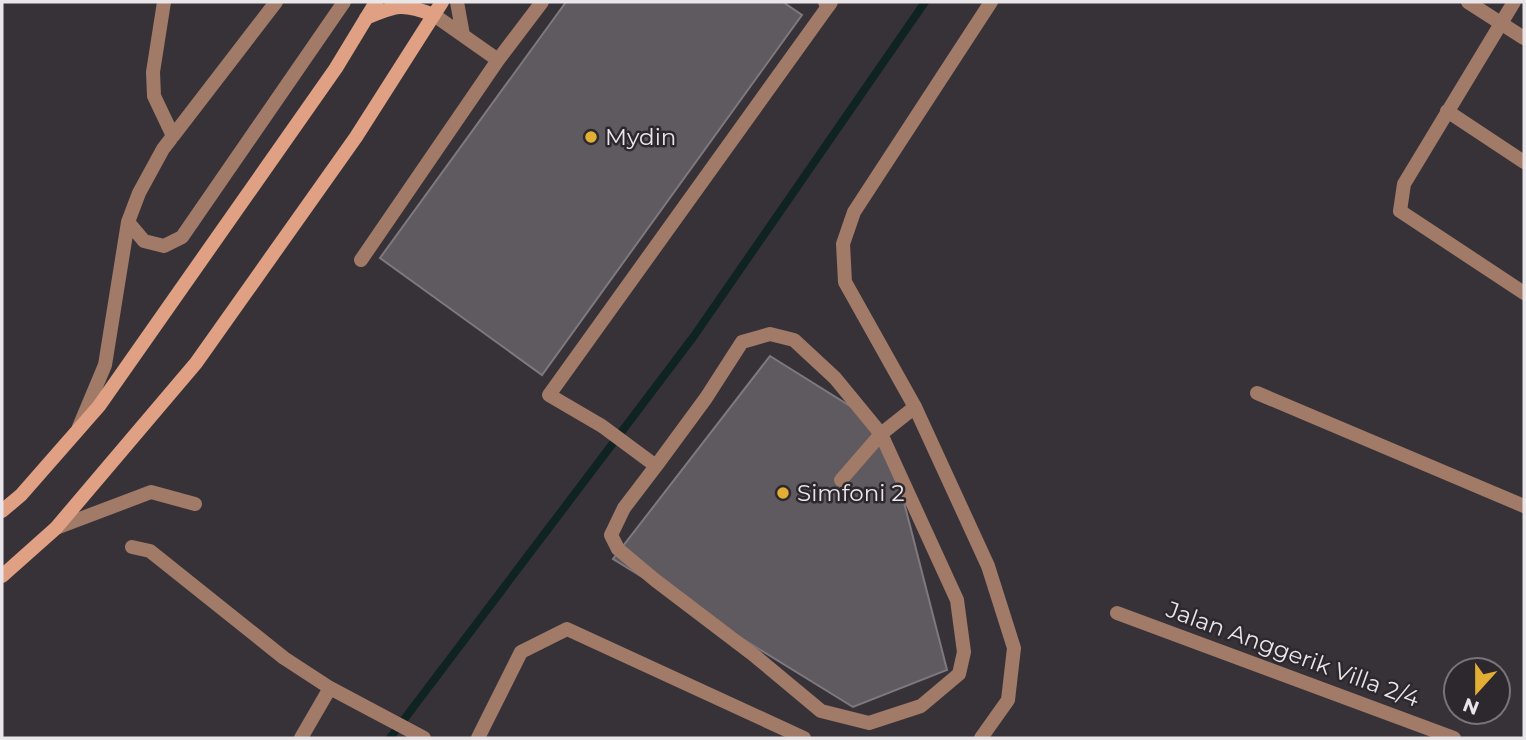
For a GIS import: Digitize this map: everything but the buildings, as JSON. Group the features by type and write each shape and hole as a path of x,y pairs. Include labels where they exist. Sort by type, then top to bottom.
{"street":[{"path":"164,2 153,72 154,96 173,136"},
{"path":"77,431 105,365 128,222 139,193 173,136 276,2"},
{"path":"128,222 145,241 164,246 182,237 344,2"},
{"path":"2,511 21,495 99,406 336,68 376,2"},
{"path":"2,576 56,528 197,363 356,137 442,2"},
{"path":"457,2 463,35"},
{"path":"361,260 498,61 542,2"},
{"path":"981,738 1008,700 1014,648 988,566 915,407 845,282 843,244 854,212 991,2"},
{"path":"1468,2 1524,38"},
{"path":"1514,2 1404,184 1399,211 1524,293"},
{"path":"656,466 602,426 550,395 828,3"},
{"path":"366,18 398,6 410,6 434,15 498,61"},
{"path":"1447,111 1524,162"},
{"path":"770,334 794,340 835,378 881,434 957,600 964,652 959,674 921,706 869,723 821,711 618,549 611,535 624,508 656,466 706,398 742,342 770,334"},
{"path":"1257,393 1524,506"},
{"path":"841,480 881,434 915,407"},
{"path":"56,528 151,492 195,504"},
{"path":"131,547 150,551 284,658 330,688 424,738"},
{"name":"Jalan Anggerik Villa 2/4","path":"1117,613 1454,738"},
{"path":"478,738 521,652 567,629 804,738"},
{"path":"301,738 330,688"}],"waterway":[{"path":"390,738 694,336 925,2"}],"place":[{"name":"Mydin","path":"591,137"},
{"name":"Simfoni 2","path":"783,493"}]}
